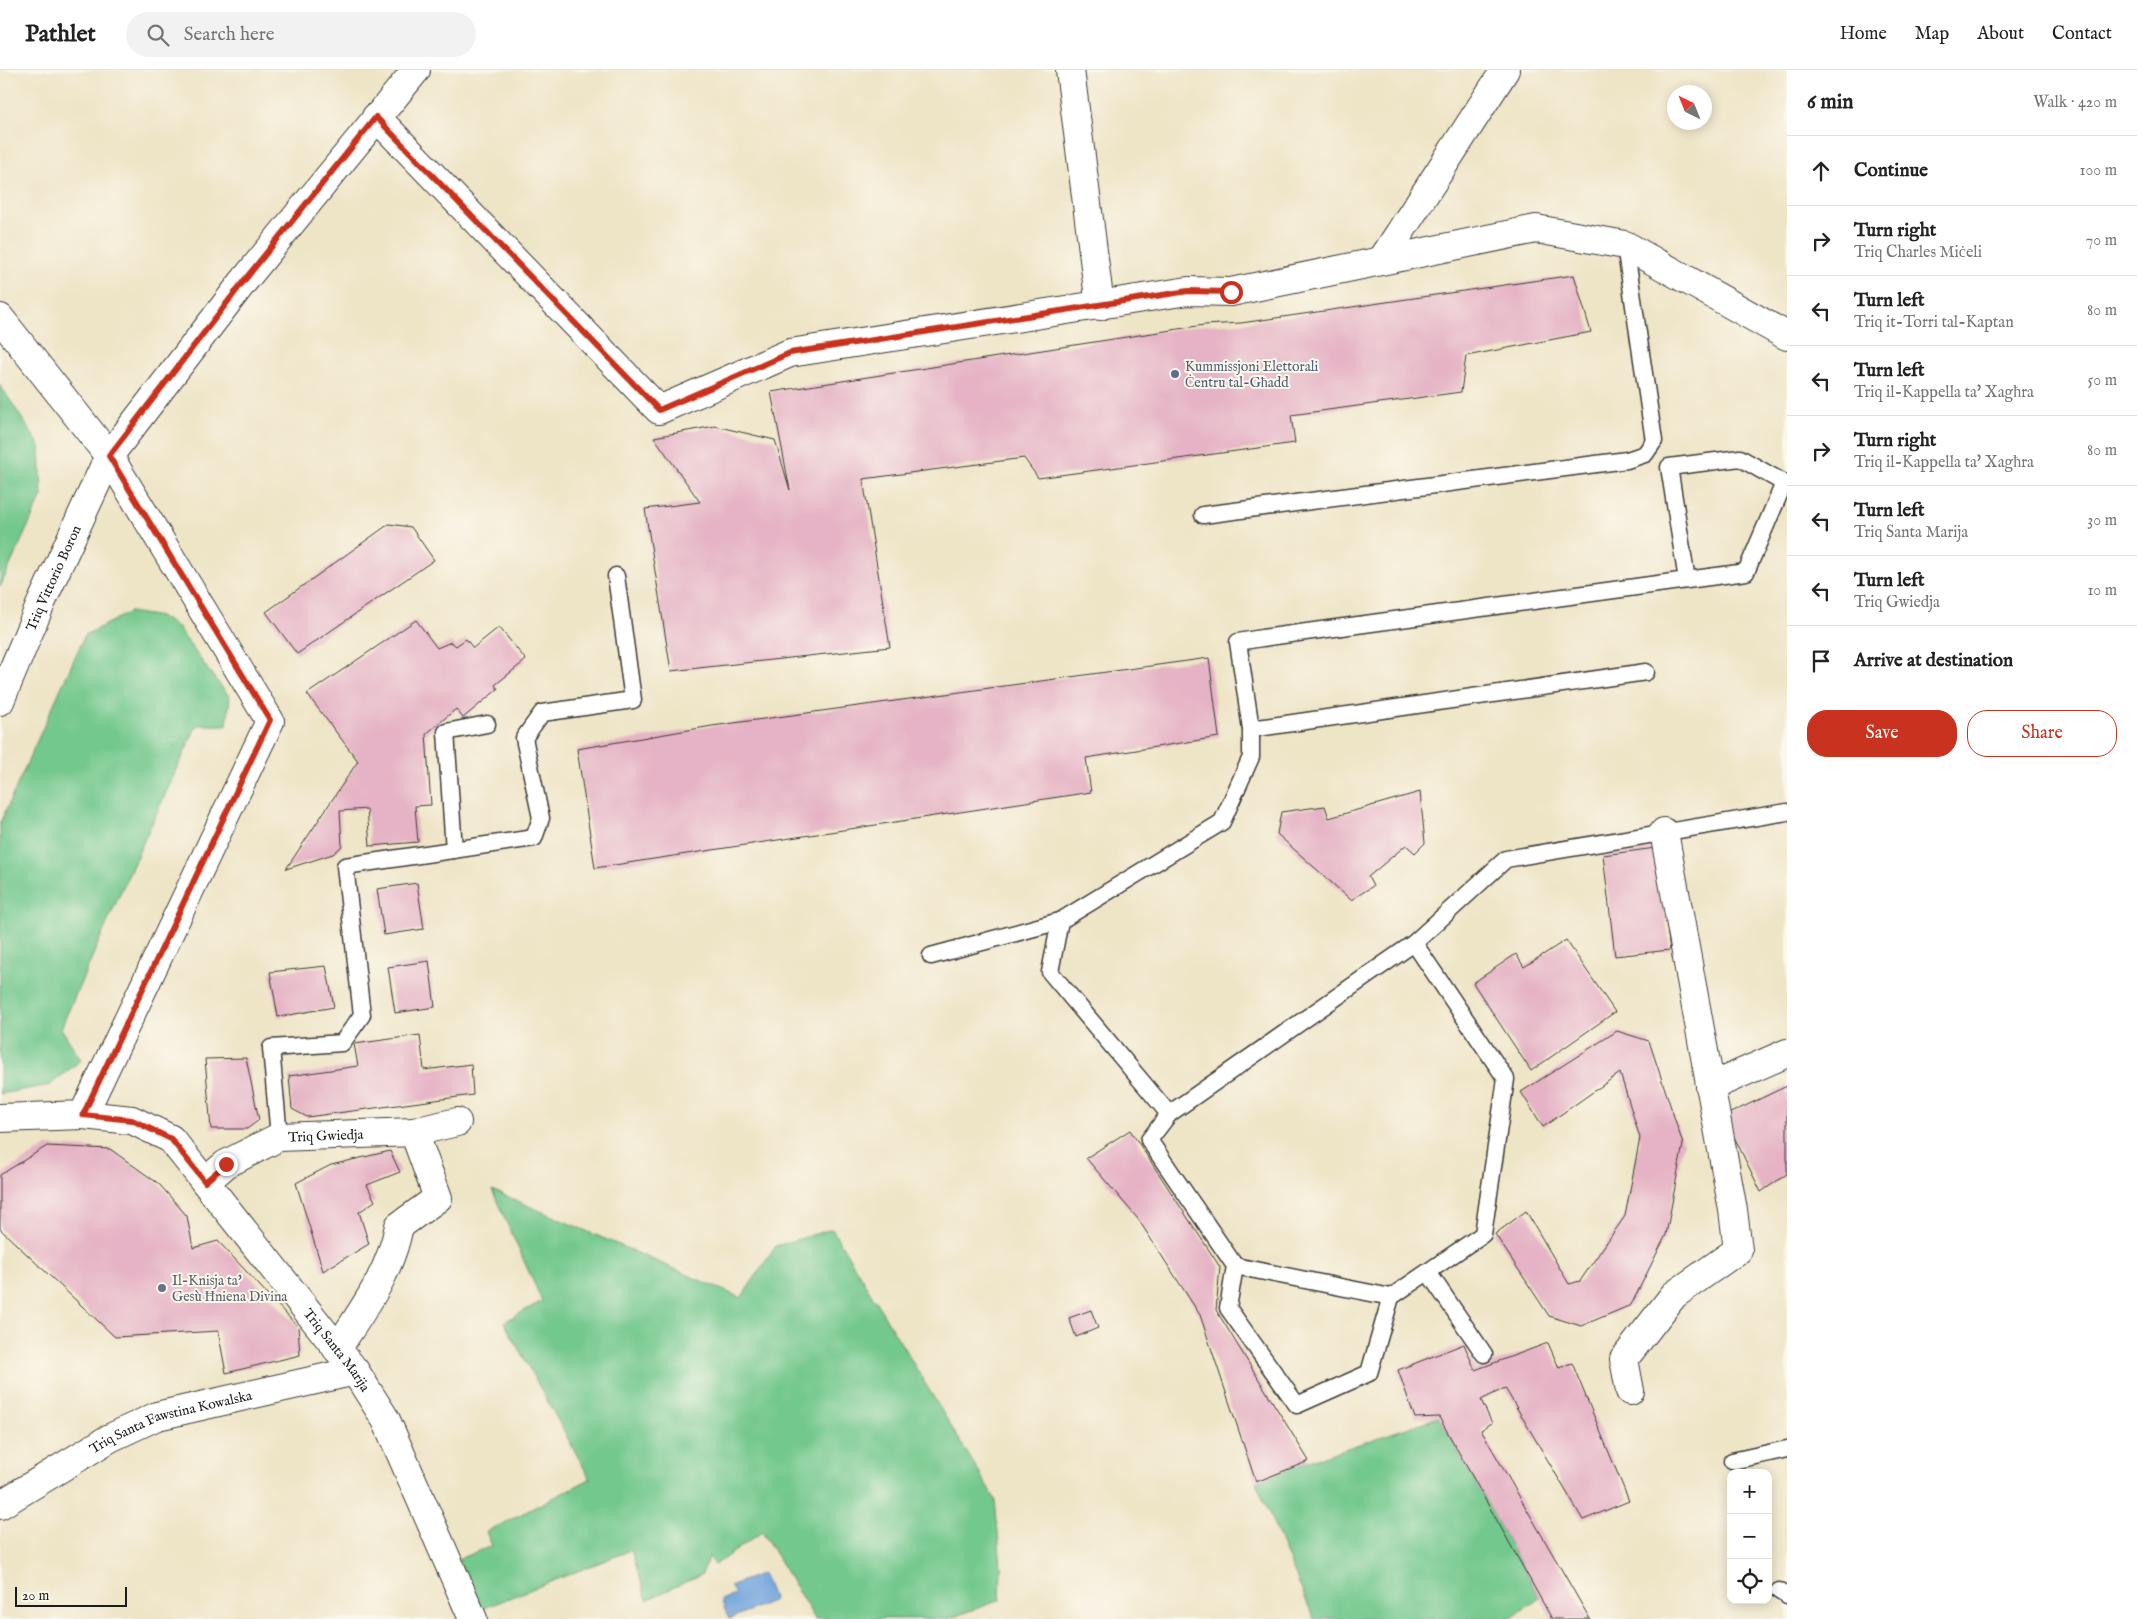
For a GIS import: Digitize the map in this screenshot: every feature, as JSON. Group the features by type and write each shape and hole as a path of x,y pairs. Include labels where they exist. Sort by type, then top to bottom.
{"street":[{"name":"Triq Vittorio Boron","path":"0,701 42,601 109,456 243,282 416,70"},
{"path":"1070,70 1100,306"},
{"path":"1382,260 1505,70"},
{"path":"376,117 659,410 790,353 1188,291 1231,292 1536,229 1625,245 1787,336"},
{"path":"0,318 109,456 270,720 83,1115"},
{"path":"1630,1391 1624,1359 1674,1295 1738,1250 1664,832"},
{"path":"1710,1087 1787,1052"},
{"name":"Triq Santa Marija","path":"0,1118 83,1115 132,1120 171,1139 355,1371 386,1420 473,1619"},
{"name":"Triq Gwiedja","path":"205,1182 226,1164 279,1137 414,1132 457,1122"},
{"path":"337,1349 379,1286 399,1226 438,1198 414,1132"},
{"name":"Triq Santa Fawstina Kowalska","path":"0,1505 110,1438 157,1416 355,1371"}],"lane":[{"path":"1203,515 1627,460 1645,454 1654,441 1625,245"},
{"path":"931,956 1060,921 1222,822 1251,757 1251,729 1238,642 1746,572 1784,483 1740,458 1669,467 1687,580"},
{"path":"279,1137 271,1048 342,1044 362,1015 345,866 534,838 541,818 524,738 542,713 633,700 616,576"},
{"path":"1251,729 1646,672"},
{"path":"454,850 446,732 487,724"},
{"path":"1391,1297 1236,1266 1150,1140 1169,1114 1414,943 1506,859 1787,812"},
{"path":"1060,921 1050,972 1169,1114"},
{"path":"1236,1266 1228,1308 1298,1405 1369,1374 1391,1297 1483,1234 1506,1079 1414,943"},
{"path":"1428,1272 1484,1354"},
{"path":"1732,1461 1787,1448"}],"green space":[{"path":"0,385 40,446 42,496 0,587"},
{"path":"130,612 162,617 178,628 230,697 227,725 197,725 61,1028 81,1060 50,1085 0,1094 0,823 85,635"},
{"path":"492,1190 741,1298 776,1246 832,1229 995,1499 1001,1567 1000,1600 948,1619 815,1619 762,1532 715,1565 709,1556 702,1574 647,1600 631,1550 479,1610 458,1559 492,1546 486,1532 590,1479 504,1322 542,1301"},
{"path":"1439,1417 1540,1598 1509,1619 1314,1619 1256,1482 1309,1461"}],"water":[{"path":"763,1573 774,1600 729,1619 721,1600 735,1594 730,1586"}],"building":[{"name":"Kummissjoni Elettorali Ċentru tal-Għadd","path":"1574,275 1591,332 1466,356 1461,392 1291,415 1295,443 1038,478 1024,458 863,479 890,647 671,671 645,509 700,502 654,437 715,426 775,440 790,490 771,392 1204,325 1241,323"},
{"path":"389,524 411,527 434,560 297,654 266,612"},
{"path":"416,620 437,648 451,642 456,646 466,639 473,648 499,627 526,660 495,685 498,689 463,718 456,709 426,734 431,805 415,806 418,842 370,846 367,809 340,811 342,846 333,854 286,869 358,761 307,694"},
{"path":"1209,658 1219,737 1086,758 1091,792 595,868 577,749 712,726"},
{"path":"1420,792 1425,843 1415,853 1406,845 1368,877 1373,886 1351,900 1277,834 1281,812 1325,806 1329,818"},
{"path":"1656,848 1670,950 1615,956 1603,855"},
{"path":"417,883 424,929 384,935 377,889"},
{"path":"1566,940 1615,1012 1531,1071 1473,983 1516,954 1524,967"},
{"path":"429,961 435,1007 395,1013 388,967"},
{"path":"326,966 334,1007 278,1017 270,972"},
{"path":"1617,1031 1649,1041 1683,1144 1666,1235 1631,1305 1581,1326 1549,1316 1495,1234 1526,1211 1569,1284 1580,1281 1625,1216 1640,1138 1620,1073 1543,1127 1521,1092"},
{"path":"420,1035 424,1070 471,1064 473,1095 307,1117 292,1109 289,1076 358,1066 354,1044"},
{"path":"246,1058 259,1120 247,1129 211,1129 205,1059"},
{"path":"1787,1086 1787,1174 1761,1192 1724,1116"},
{"path":"1130,1130 1220,1267 1216,1310 1309,1461 1256,1482 1200,1315 1138,1219 1086,1158"},
{"name":"Il-Knisja ta' Gesù Ħniena Divina","path":"47,1146 110,1149 159,1184 187,1216 193,1248 218,1241 298,1327 300,1355 226,1373 218,1331 115,1337 0,1229 0,1175"},
{"path":"390,1151 400,1172 367,1185 375,1201 359,1212 369,1244 323,1271 296,1183 331,1165"},
{"path":"1091,1310 1098,1328 1076,1337 1069,1318"},
{"path":"1548,1343 1559,1368 1572,1363 1629,1501 1583,1520 1505,1388 1481,1400 1492,1423 1481,1430 1590,1619 1552,1619 1439,1417 1415,1418 1398,1370 1464,1344 1475,1370"}],"place":[{"name":"Kummissjoni Elettorali Ċentru tal-Għadd","path":"1175,374"},
{"name":"Il-Knisja ta' Gesù Ħniena Divina","path":"162,1288"}],"route":[{"path":"226,1164 205,1182 171,1139 132,1120 83,1115 270,720 109,456 243,282 376,117 659,410 790,353 1188,291 1231,292"}]}
